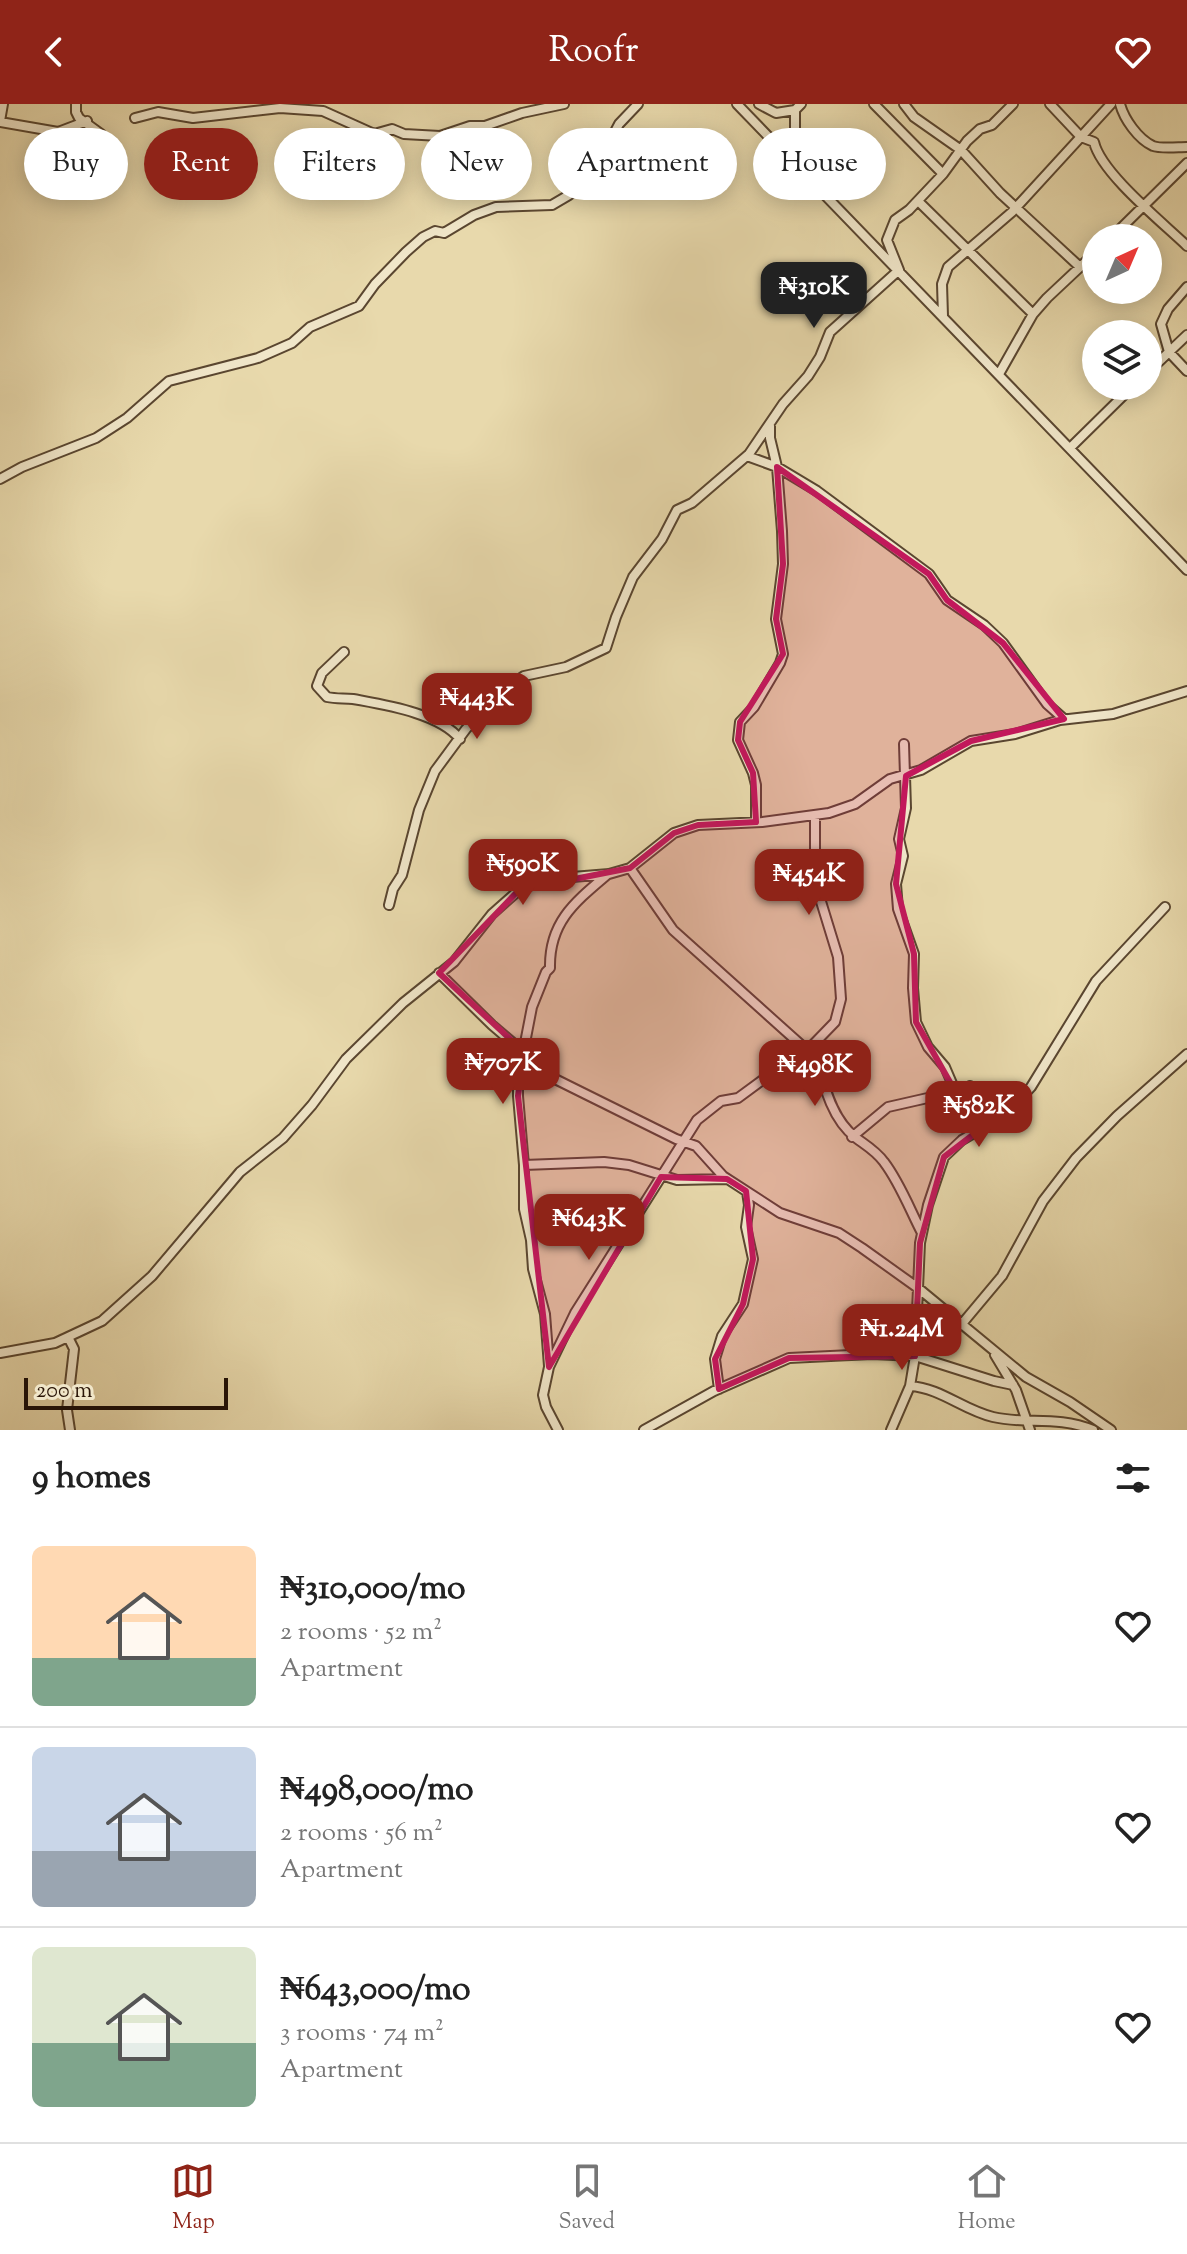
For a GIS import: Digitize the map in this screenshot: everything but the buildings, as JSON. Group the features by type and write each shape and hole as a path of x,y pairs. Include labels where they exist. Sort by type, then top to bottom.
{"street":[{"path":"3,104 0,122 58,132 87,121"},
{"path":"76,104 79,118 95,128"},
{"path":"135,118 158,112 193,118 294,109 323,111 374,134 392,129 404,134 440,136 564,104"},
{"path":"0,479 96,438 127,418 169,381 258,358 292,343 310,327 359,306 406,252 435,231 444,233 474,215 496,207 552,205 586,180 619,124 638,104"},
{"path":"737,104 761,128"},
{"path":"759,104 776,113 798,107 796,128"},
{"path":"874,104 943,174"},
{"path":"899,270 887,240 895,220 918,201 980,129 992,125 1013,104"},
{"path":"1050,104 1081,137 1094,142 1097,155 1187,246"},
{"path":"943,316 943,276 948,267 1017,206 1111,104"},
{"path":"1120,104 1136,131 1155,147 1187,147"},
{"path":"890,120 905,105 914,117 961,150 1000,193 1080,267 1033,314 999,374"},
{"path":"1126,224 1187,163"},
{"path":"832,200 1187,570"},
{"path":"918,201 1033,314"},
{"path":"389,905 408,858 412,831 435,771 466,729 501,692 524,676 566,667 606,648 633,577 662,539 677,510 692,503 747,456 820,357 830,332 899,270"},
{"path":"1187,287 1168,309 1161,324 1169,352 1187,371"},
{"path":"1162,359 1187,335"},
{"path":"1070,448 1119,400"},
{"path":"756,822 753,773 738,740 740,722 754,707 783,654 776,619 783,564 777,467 770,425"},
{"path":"747,456 777,467 817,491 929,574 947,600 984,625 1003,643 1047,704 1064,719"},
{"path":"344,652 321,676 317,686 327,697 385,705 432,719 453,730 460,739"},
{"path":"0,1353 47,1345 102,1321 152,1276 240,1172 283,1138 346,1059 403,1003 464,952 492,914 519,890 548,879 609,874 630,868 681,830 709,823 815,816 848,807 890,779 921,770 971,741 1015,734 1064,719 1113,714 1187,691"},
{"path":"453,730 466,729"},
{"path":"904,744 906,808 899,839 903,856 896,884 898,909 914,954 916,1022 928,1047 945,1067 957,1095"},
{"path":"558,1430 543,1395 549,1367 575,1313 697,1120 721,1101 736,1100 807,1051 835,1022 841,999 835,946 815,882 815,816"},
{"path":"630,868 673,930 819,1061 823,1086 832,1107 853,1137 874,1149 886,1164 922,1233"},
{"path":"549,1367 545,1314 533,1269 524,1209 518,1096 532,1007 550,968 550,947 556,927 564,915 609,874"},
{"path":"891,1430 910,1386 915,1356 922,1233 928,1205 948,1152 1007,1113 1021,1098 1040,1075 1096,981 1165,907"},
{"path":"439,973 492,1025 555,1079 696,1146 727,1179 785,1216 839,1233 918,1288 1026,1377 1111,1430"},
{"path":"961,1325 1002,1276 1043,1201 1076,1158 1117,1116 1187,1054"},
{"path":"853,1137 888,1107 932,1097 951,1099 970,1086 1006,1105 1021,1098"},
{"path":"524,1165 604,1162 629,1165 686,1181 727,1179"},
{"path":"719,1389 715,1359 722,1336 743,1304 753,1259 746,1227 749,1205 746,1191"},
{"path":"68,1337 74,1349 67,1410 70,1430"},
{"path":"989,1346 1013,1385 1030,1430"},
{"path":"644,1430 719,1389 789,1358 872,1354 915,1356 1013,1385"},
{"path":"910,1386 932,1389 989,1416 1061,1421 1093,1430"},
{"path":"652,1430 659,1421"}],"highlighted area":[{"path":"777,467 929,574 947,600 1003,643 1064,719 971,741 906,776 896,884 914,954 916,1022 955,1091 972,1087 1007,1106 1021,1098 944,1157 920,1243 915,1356 789,1358 719,1389 715,1359 743,1304 753,1259 746,1191 727,1179 661,1177 549,1367 518,1096 524,1052 439,973 519,890 630,868 674,833 698,825 756,822 753,773 738,740 740,722 783,654 776,619 783,564"}]}
